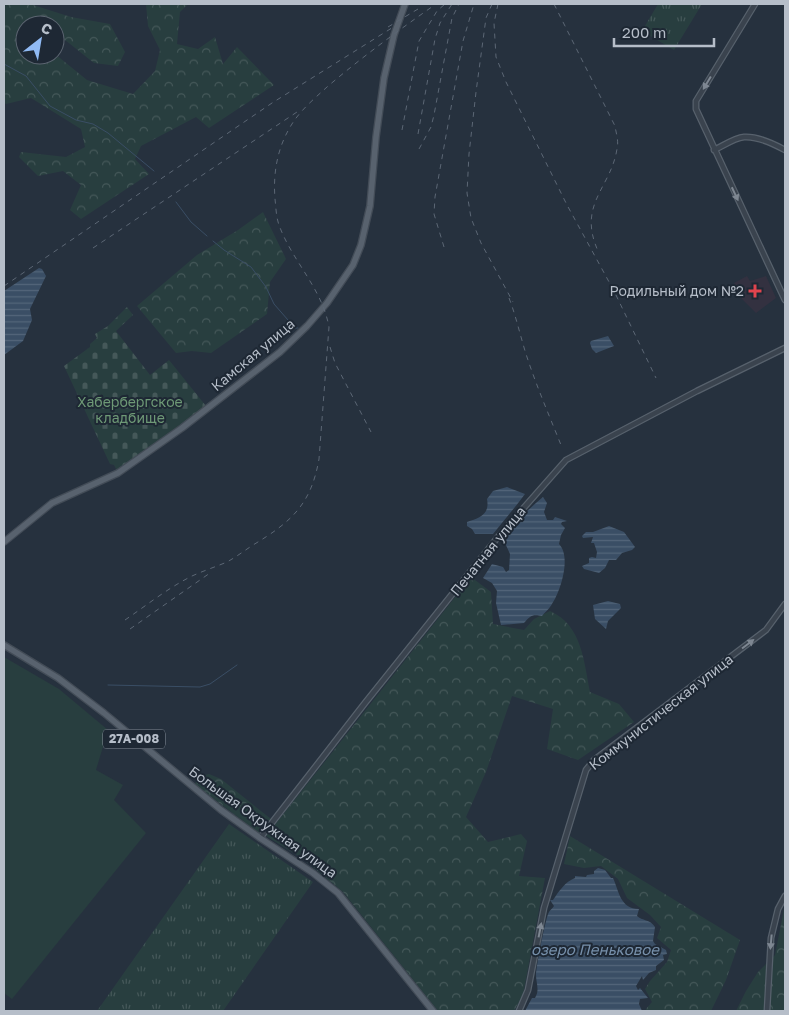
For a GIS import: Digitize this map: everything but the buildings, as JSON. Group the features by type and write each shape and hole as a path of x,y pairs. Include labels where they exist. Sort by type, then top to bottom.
{"main road":[{"name":"Камская улица","path":"4,542 52,503 118,472 182,428 280,352 327,303 353,265 361,245 370,206 375,144 384,78 394,34 405,4"},
{"name":"Большая Окружная улица","path":"4,645 58,678 198,792 260,838 314,873 338,893 433,1011"}],"street":[{"path":"755,4 696,101 696,109 785,297"},
{"path":"714,150 745,137 772,143 785,150"},
{"name":"Печатная улица","path":"260,838 486,552 566,460 785,348"},
{"name":"Коммунистическая улица","path":"519,1011 528,990 544,908 586,770 594,760 766,630 785,604"},
{"path":"767,1011 771,938 778,909 785,896"}],"shaded area":[{"name":"Родильный дом №2","path":"747,276 750,281 766,276 776,298 756,313 742,299 734,283"}],"green space":[{"path":"4,4 30,4 65,15 15,15 15,65 65,65 65,62 87,80 133,94 155,71 160,50 148,26 146,4 188,4 180,12 177,44 198,49 215,37 223,64 237,47 274,85 209,128 196,117 141,146 135,159 149,174 81,219 70,210 81,185 63,171 38,176 19,157 21,152 66,157 85,147 81,129 31,98 4,103"},
{"path":"658,4 702,4 674,50 642,31"},
{"path":"65,15 110,24 125,52 118,66 94,63 65,40"},
{"path":"263,212 286,259 270,282 267,314 211,353 192,351 176,353 137,306 197,255"},
{"name":"Хабербергское кладбище","path":"127,307 133,315 116,331 150,375 169,360 206,406 117,471 114,465 110,464 64,366 90,347 90,344 97,338 95,334 108,326"},
{"path":"471,577 491,592 493,624 524,630 534,619 550,611 561,617 569,625 580,646 590,692 619,704 634,722 578,760 547,749 553,709 512,696 486,772 466,817 488,842 521,834 527,841 519,876 545,878 523,995 514,1011 438,1011 343,892 302,858 266,836"},
{"path":"4,657 59,689 108,730 96,770 123,785 114,800 146,833 12,999 4,993"},
{"path":"209,774 221,779 271,819 259,833 194,784"},
{"path":"229,824 313,882 223,1011 97,1011"},
{"path":"570,836 740,940 726,980 711,1011 646,1011 652,1002 645,989 667,962 671,950 657,938 661,927 650,915 627,898 618,879 601,866 584,868 564,864"},
{"path":"785,904 785,1011 736,1011 758,972 775,955"}],"water":[{"path":"39,268 42,269 46,276 30,309 32,320 23,341 4,355 4,291"},
{"path":"608,336 614,346 596,353 592,349 591,341"},
{"path":"507,487 525,494 493,534 475,534 467,526 467,522 483,515 487,509 487,499 493,491"},
{"path":"543,497 547,503 544,512 547,520 553,520 555,517 567,521 561,524 565,528 559,544 563,550 565,566 561,585 554,601 542,616 532,616 524,623 501,625 496,603 497,591 492,583 483,578 492,564 503,567 506,572 509,570 510,554 505,543 508,536 521,518"},
{"path":"609,526 624,532 635,547 622,553 616,560 609,560 605,568 599,573 584,569 582,566 589,563 589,558 596,558 597,552 594,543 591,543 593,537 583,538 582,536 586,532 593,532"},
{"path":"608,601 620,604 621,608 608,621 606,629 595,619 593,605"},
{"name":"озеро Пеньковое","path":"598,868 605,870 613,878 624,903 639,909 637,916 653,924 655,927 653,941 666,950 667,954 663,955 664,960 656,966 656,970 649,973 643,980 642,976 636,986 648,998 640,999 639,1004 642,1011 525,1011 532,998 535,998 537,992 536,975 541,942 549,911 554,906 550,900 553,900 562,887 575,878 575,876 586,877 587,875 594,874 594,871"}],"waterway":[{"path":"4,64 26,76 50,106 76,120 93,124 108,133 154,171"},
{"path":"176,202 191,222 207,236"},
{"path":"213,241 251,267 266,287 274,304 295,328 298,328"},
{"path":"108,685 200,687 210,684 237,665"}],"railway":[{"path":"125,620 174,586 192,576 227,562 266,537 297,511 311,489 319,459 329,327 314,287 291,251 278,222 275,171 279,154 285,137 293,123 312,101 367,54 436,4"},
{"path":"402,130 419,41 437,11 445,4"},
{"path":"418,134 435,39 440,23 452,4"},
{"path":"419,149 431,127 452,18 459,4"},
{"path":"444,247 434,214 435,197 463,41 474,4"},
{"path":"492,4 486,18 476,92 467,193 471,218 481,243 513,302"},
{"path":"498,4 494,23 496,57 506,82 567,205 614,291 656,378"},
{"path":"554,4 615,126 617,137 618,146 614,163 593,208 591,221 598,251"},
{"path":"388,27 418,9"},
{"path":"4,286 272,103 395,26"},
{"path":"93,248 297,112"},
{"path":"509,298 530,366 561,445"},
{"path":"330,347 335,363 371,432"},
{"path":"130,629 210,573"}],"place":[{"name":"Родильный дом №2","path":"755,291"}]}
